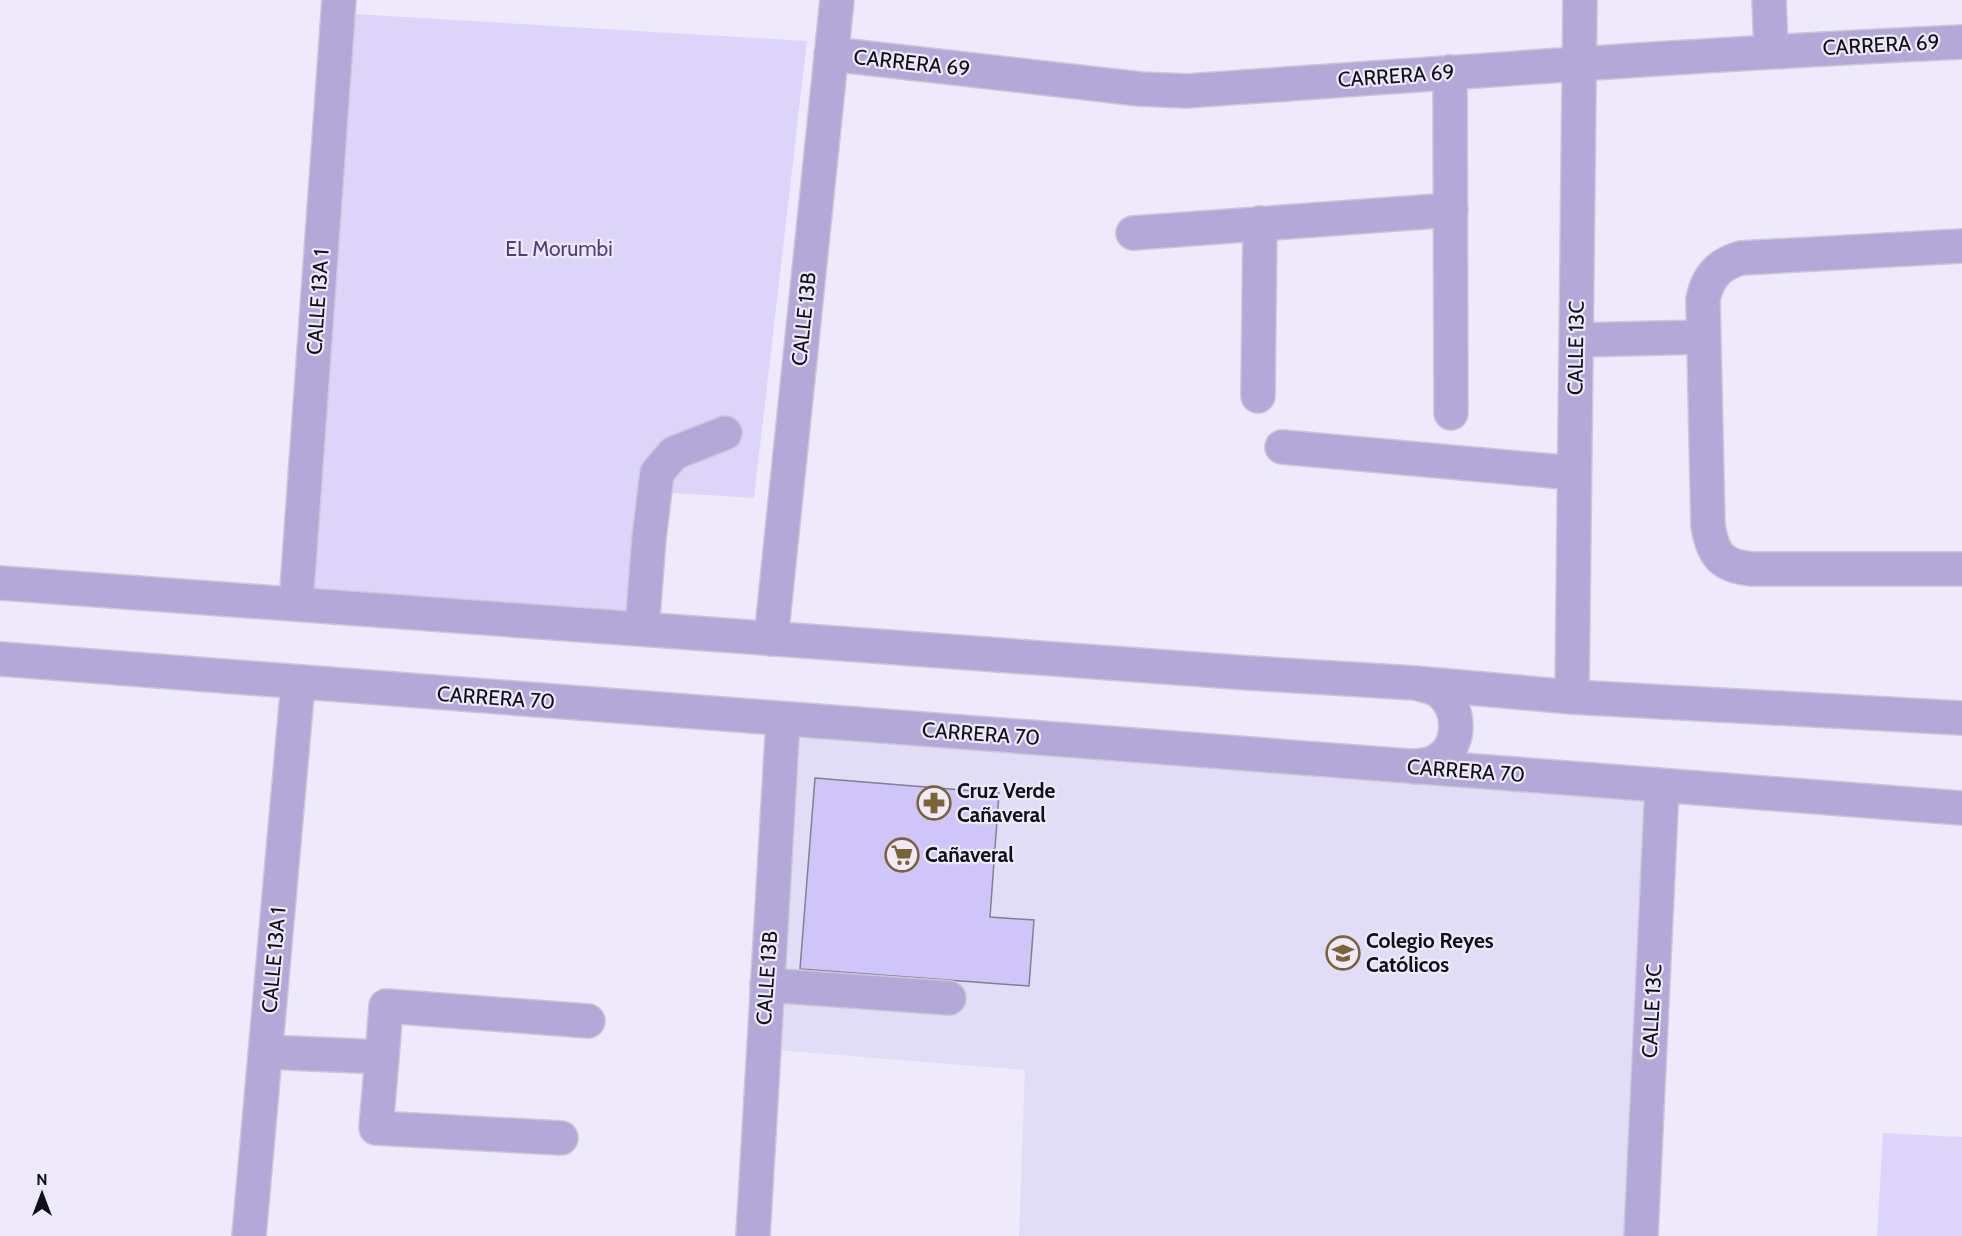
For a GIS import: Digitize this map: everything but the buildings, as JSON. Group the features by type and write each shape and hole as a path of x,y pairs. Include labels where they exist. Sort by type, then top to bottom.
{"street":[{"name":"CALLE 13A 1","path":"296,604 339,0"},
{"name":"CALLE 13B","path":"771,639 837,0"},
{"name":"CALLE 13C","path":"1572,697 1580,0"},
{"path":"1769,0 1771,50"},
{"name":"CARRERA 69","path":"831,54 1140,89 1187,91 1771,50 1962,42"},
{"path":"1450,72 1451,413"},
{"path":"1133,232 1451,210"},
{"path":"1258,396 1260,223"},
{"path":"1962,246 1741,258 1729,261 1719,268 1705,288 1703,300 1708,526 1711,543 1721,560 1734,567 1752,568 1962,568"},
{"path":"1576,340 1704,337"},
{"path":"642,629 657,473 674,453 725,433"},
{"path":"1281,447 1574,473"},
{"path":"0,583 1414,683 1572,697 1962,718"},
{"name":"CARRERA 70","path":"0,659 1962,808"},
{"name":"CALLE 13A 1","path":"249,1236 298,683"},
{"path":"1412,767 1434,763 1451,748 1458,727 1452,705 1437,689 1414,683"},
{"name":"CALLE 13B","path":"753,1236 783,720"},
{"name":"CALLE 13C","path":"1641,1236 1662,786"},
{"path":"767,985 949,998"},
{"path":"561,1138 376,1128 386,1006 588,1021"},
{"path":"266,1052 382,1057"}],"shaded area":[{"name":"Colegio Reyes Católicos","path":"783,720 1662,786 1641,1236 1019,1236 1025,1070 763,1049"}],"green space":[{"name":"EL Morumbi","path":"355,14 807,41 754,498 641,491 628,612 309,594"},
{"path":"1883,1133 1962,1137 1962,1236 1877,1236"}],"place":[{"name":"Cruz Verde Cañaveral","path":"934,803"},
{"name":"Cañaveral","path":"902,855"},
{"name":"Colegio Reyes Católicos","path":"1343,953"}]}
